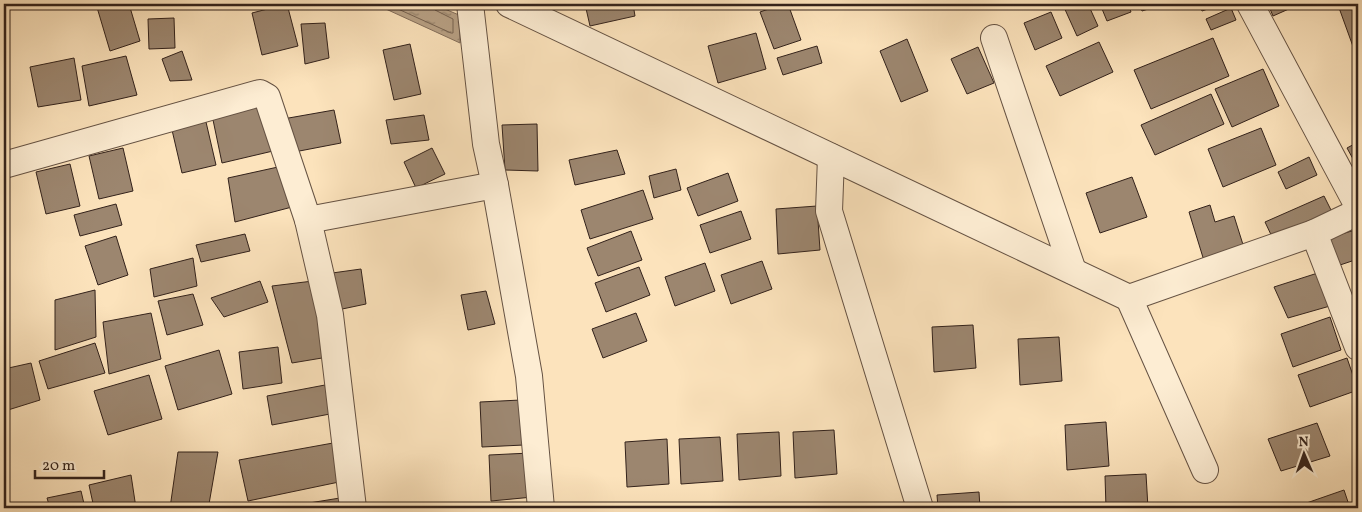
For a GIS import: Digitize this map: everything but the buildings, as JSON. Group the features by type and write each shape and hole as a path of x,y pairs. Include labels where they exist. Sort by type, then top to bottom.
{"street":[{"path":"470,4 486,144 529,376 541,508"},
{"path":"509,4 1129,298 1205,470"},
{"path":"1250,4 1358,206"},
{"path":"994,38 1073,271"},
{"path":"4,165 260,93 267,97 308,220 330,315 353,508"},
{"path":"831,156 829,210 920,508"},
{"path":"308,220 495,185"},
{"path":"1129,298 1314,233 1358,212"},
{"path":"1314,233 1358,347"}],"water":[{"path":"375,4 433,4 459,15 460,43"}]}
